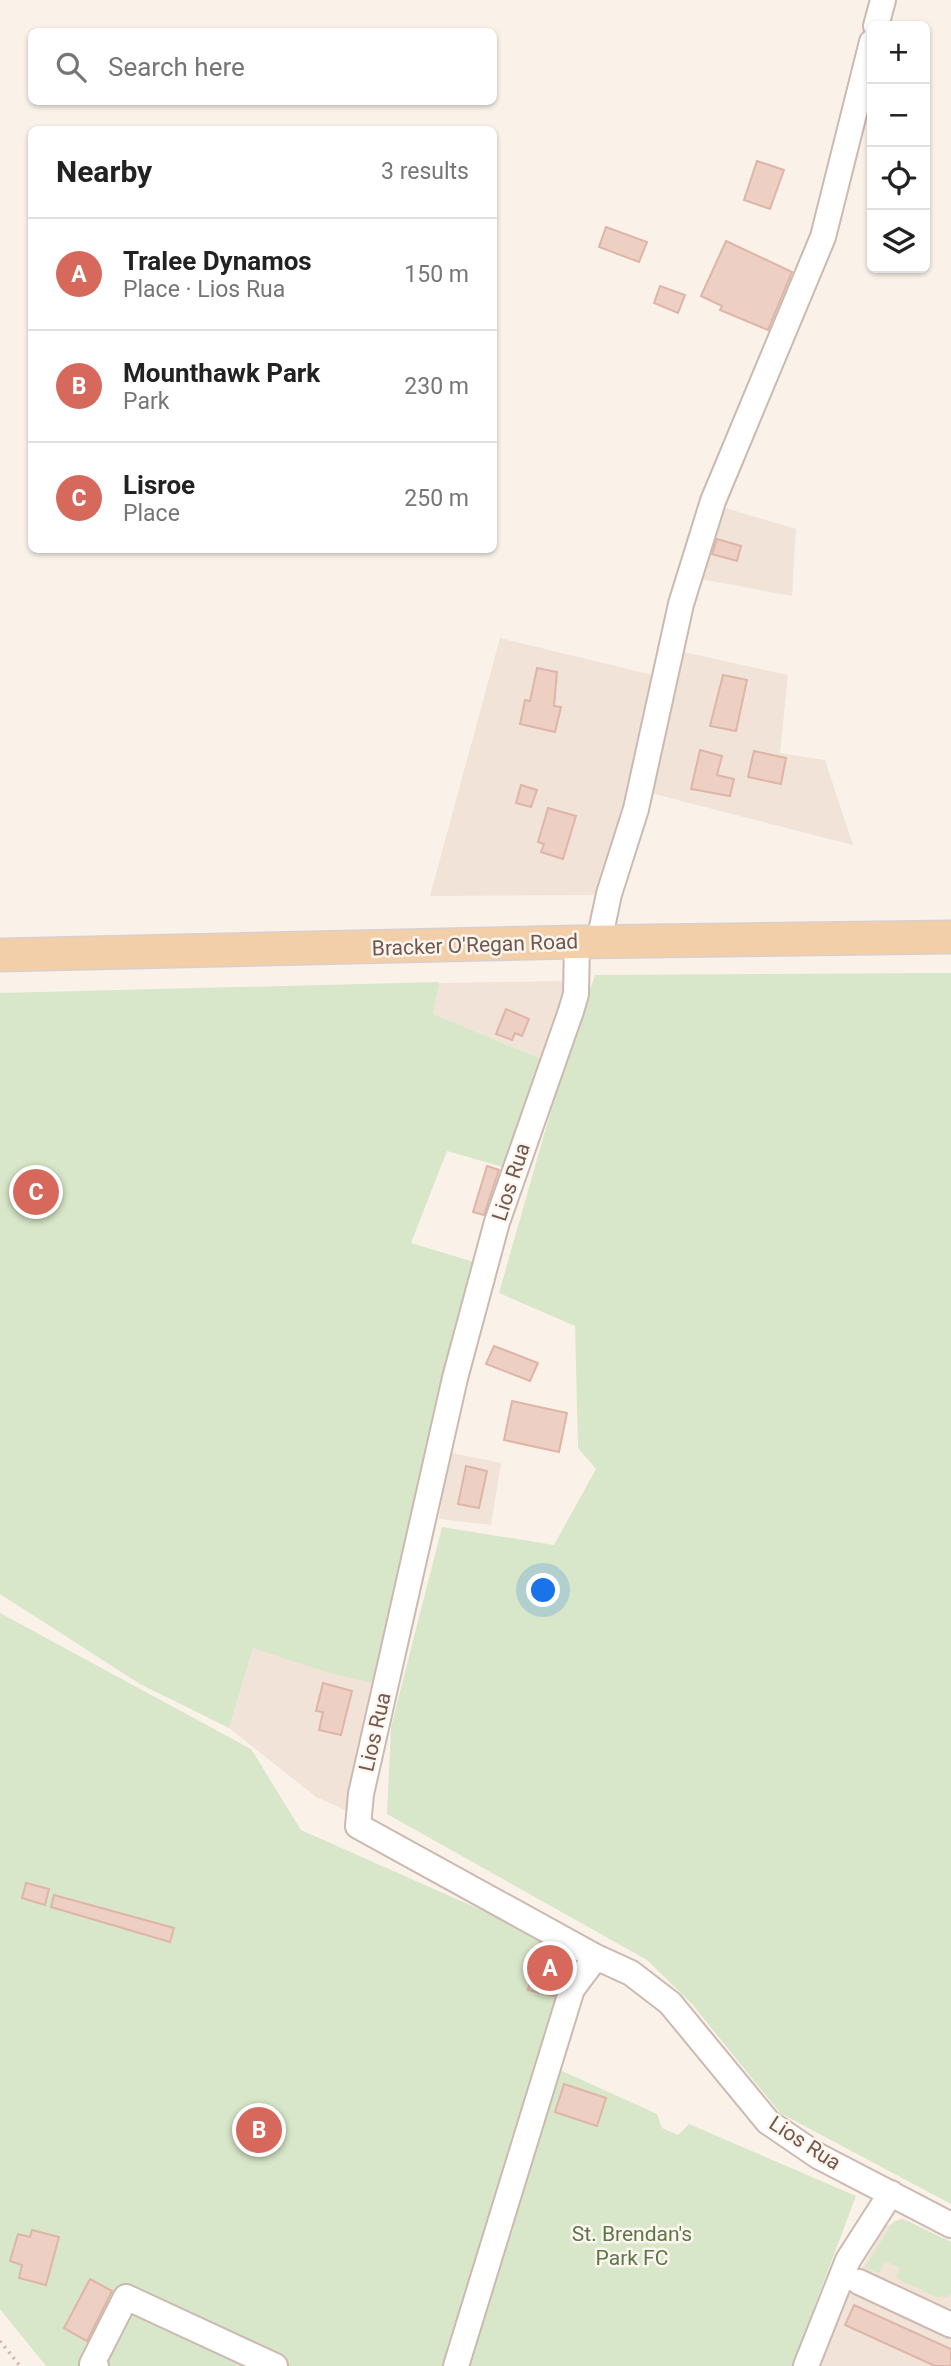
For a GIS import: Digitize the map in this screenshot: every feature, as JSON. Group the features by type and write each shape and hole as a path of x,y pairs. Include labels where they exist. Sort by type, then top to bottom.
{"main road":[{"name":"Bracker O'Regan Road","path":"0,955 951,937"}],"street":[{"path":"877,21 883,0"},
{"path":"590,942 609,894 636,809 681,604 713,501 823,237 867,62"},
{"name":"Lios Rua","path":"590,942 571,1011 497,1222 455,1378 361,1794 358,1826 596,1957 631,1973 670,2003 768,2122 818,2155 951,2225"},
{"path":"456,2366 572,1989 596,1957"},
{"path":"806,2366 848,2260 891,2193"},
{"path":"859,2282 951,2324"},
{"path":"96,2366 92,2364 126,2297 275,2366"}],"path":[{"path":"0,2341 20,2366"}],"shaded area":[{"path":"719,506 796,529 792,596 695,578"},
{"path":"500,638 673,680 679,651 788,675 780,753 825,760 853,845 631,788 601,895 430,896"},
{"path":"563,981 565,999 544,1060 433,1014 438,983"},
{"path":"448,1452 501,1463 491,1525 439,1519"},
{"path":"253,1647 329,1673 380,1683 354,1814 316,1797 229,1728"},
{"path":"902,2218 951,2242 951,2366 821,2366 846,2295 885,2227"}],"green space":[{"path":"951,973 951,2204 780,2113 692,2004 647,1960 387,1814 391,1727 442,1527 554,1545 596,1469 578,1448 575,1326 499,1293 563,1068 595,975"},
{"path":"439,982 433,1014 544,1060 503,1167 447,1151 411,1243 474,1262 377,1684 329,1673 253,1648 229,1728 140,1684 0,1594 0,993"},
{"path":"0,1613 251,1749 301,1830 574,1951 443,2366 46,2366 0,2309"},
{"name":"St. Brendan's Park FC","path":"560,2070 657,2114 662,2128 678,2135 689,2124 856,2196 792,2366 464,2366"},
{"path":"905,2220 951,2242 951,2294 947,2297 937,2297 895,2278 900,2268 885,2261 879,2273 864,2268 894,2221"}],"building":[{"path":"757,161 784,170 770,209 744,200"},
{"path":"606,227 647,242 639,262 599,247"},
{"path":"726,241 792,272 768,330 720,310 722,306 701,296"},
{"path":"660,286 685,295 678,313 654,303"},
{"path":"717,539 741,546 737,561 712,554"},
{"path":"537,668 557,672 554,706 561,707 555,732 520,724 525,700 530,701"},
{"path":"723,675 747,680 736,731 710,726"},
{"path":"700,750 722,756 717,775 734,779 730,796 691,789"},
{"path":"754,751 786,758 781,784 748,777"},
{"path":"521,785 537,790 531,807 516,803"},
{"path":"548,808 576,816 563,859 541,852 544,844 538,842"},
{"path":"506,1009 529,1019 522,1036 515,1033 512,1040 496,1034"},
{"path":"487,1166 499,1170 484,1215 473,1212"},
{"path":"494,1346 538,1363 530,1381 486,1364"},
{"path":"512,1401 567,1413 559,1452 504,1440"},
{"path":"466,1466 487,1471 479,1508 458,1504"},
{"path":"323,1683 352,1691 341,1735 319,1730 323,1712 316,1711"},
{"path":"26,1883 49,1889 45,1905 22,1898"},
{"path":"54,1895 174,1928 170,1942 51,1907"},
{"path":"540,1943 569,1959 554,1996 528,1990"},
{"path":"564,2084 606,2098 597,2126 555,2112"},
{"path":"32,2230 59,2237 46,2285 19,2278 22,2265 10,2261 18,2234 30,2237"},
{"path":"90,2279 112,2291 87,2341 64,2328"},
{"path":"854,2305 951,2349 951,2366 935,2366 845,2325"}],"place":[{"name":"Lisroe","path":"36,1192"},
{"name":"Tralee Dynamos","path":"550,1968"},
{"name":"Mounthawk Park","path":"259,2130"}]}
